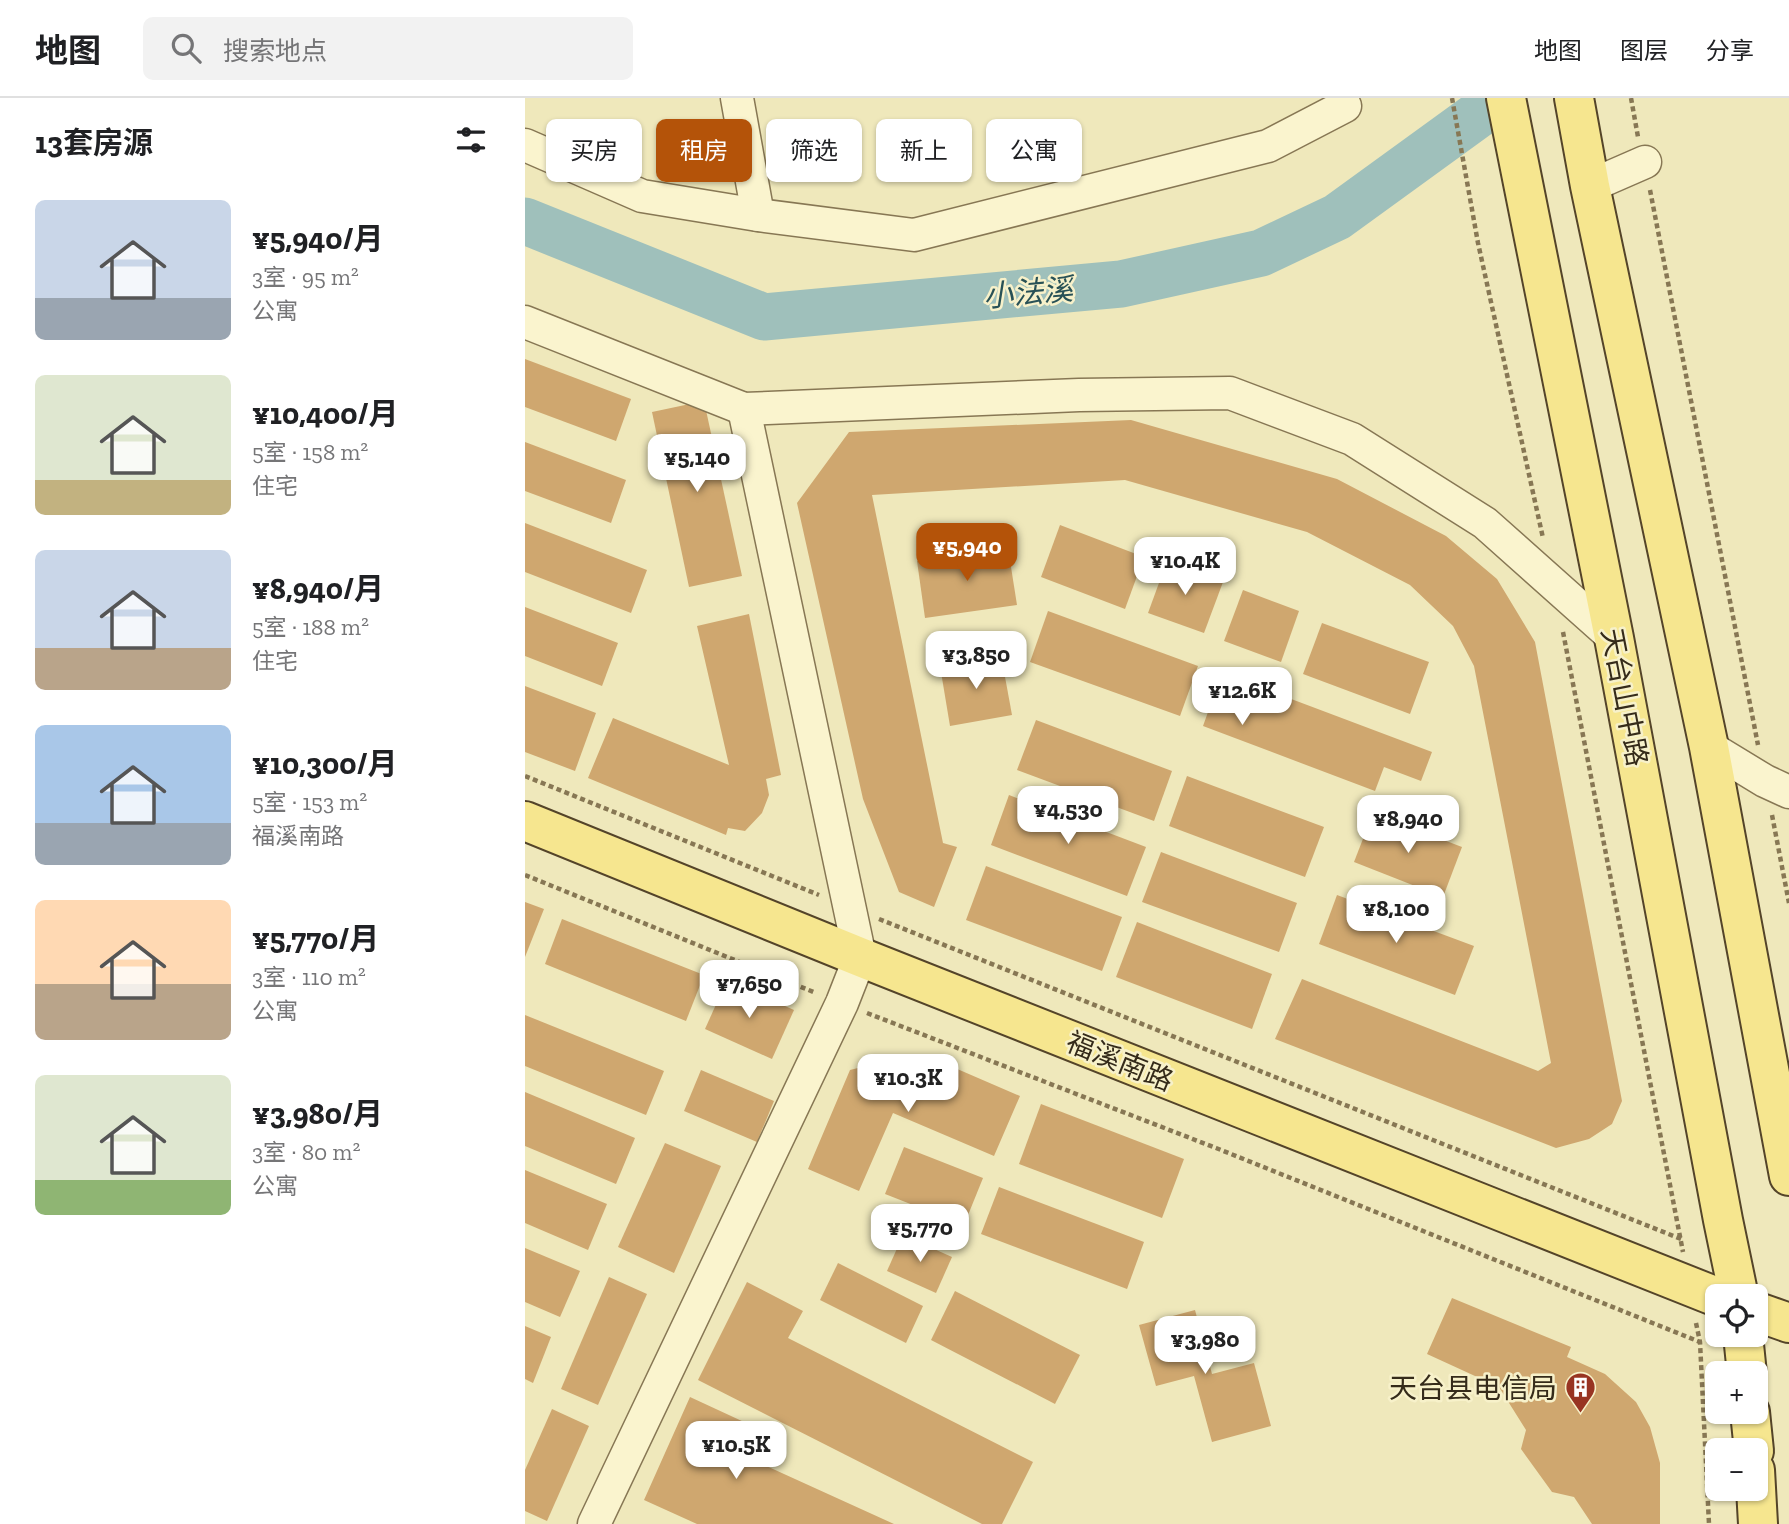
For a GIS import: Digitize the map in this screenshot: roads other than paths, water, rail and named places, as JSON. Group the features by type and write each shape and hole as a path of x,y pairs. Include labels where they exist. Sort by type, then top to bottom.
{"main road":[{"name":"天台山中路","path":"1506,98 1614,638 1736,1284"},
{"path":"1574,98 1709,747 1789,1176"},
{"name":"福溪南路","path":"525,821 1702,1292"},
{"path":"1768,1316 1789,1323"},
{"path":"1757,1501 1758,1524"}],"street":[{"path":"737,98 758,215"},
{"path":"525,145 642,196 758,215 914,235 1268,146 1345,106"},
{"path":"1588,175 1642,149"},
{"path":"525,322 744,409 1079,395 1230,393 1352,439 1485,523 1614,638"},
{"path":"594,1524 842,1003 860,957 744,409"},
{"path":"1709,747 1777,787"}],"waterway":[{"name":"小法溪","path":"525,221 764,317 1121,284 1261,253 1337,217 1501,98"}],"place":[{"name":"天台县电信局","path":"1580,1415"}]}
